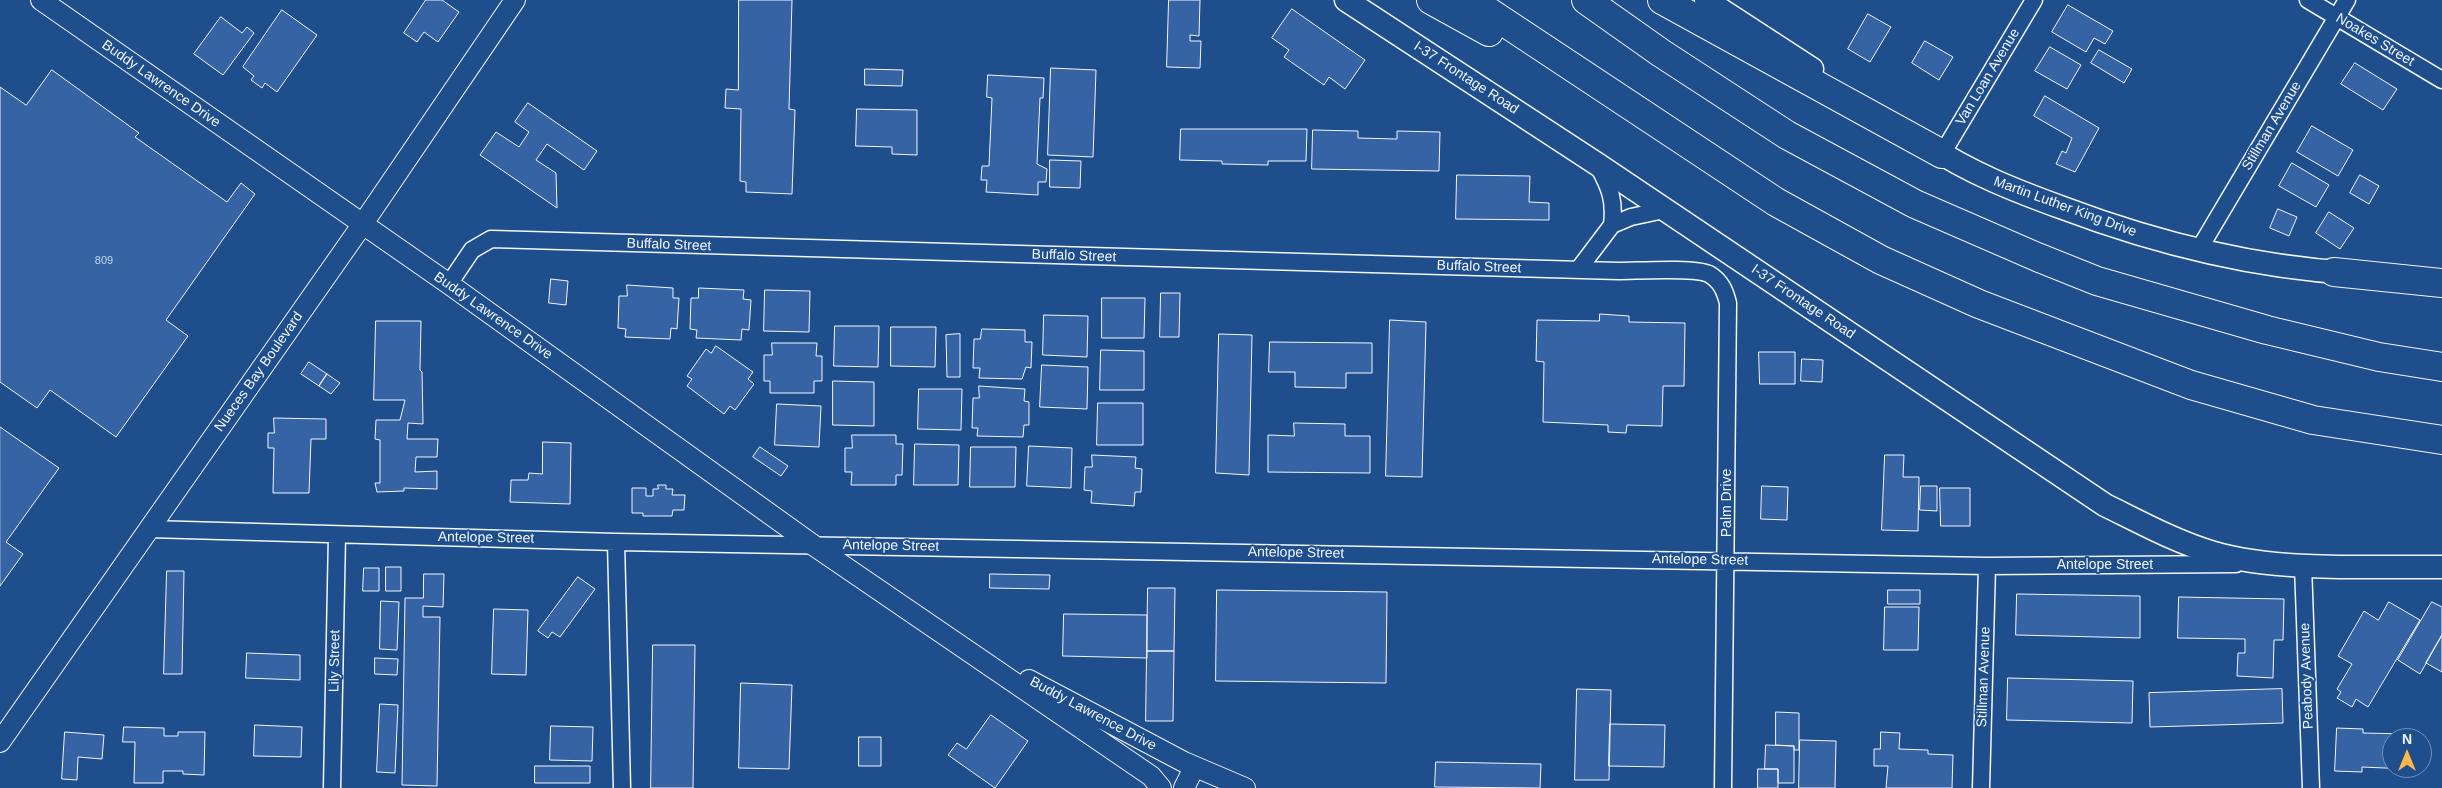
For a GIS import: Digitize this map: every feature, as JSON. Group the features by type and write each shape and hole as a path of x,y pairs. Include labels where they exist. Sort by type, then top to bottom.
{"highway":[{"path":"1431,0 1696,151 1776,202 1881,260 1979,304 2191,385 2313,420 2442,453"},
{"path":"1471,0 1616,94 1696,151"},
{"path":"1586,0 1661,53 1787,134 1915,204 2037,257 2097,281 2268,330 2379,357 2442,367"},
{"path":"1662,0 1942,154"},
{"path":"2334,272 2442,283"},
{"path":"2313,420 2442,440"}],"main road":[{"name":"I-37 Frontage Road","path":"1346,0 1597,164 2105,505 2214,553 2279,564"},
{"name":"Martin Luther King Drive","path":"1706,0 1942,154 1984,177 2022,193 2098,221 2198,252 2334,272 2442,278"},
{"name":"Antelope Street","path":"2279,564 2442,567"}],"street":[{"name":"Buddy Lawrence Drive","path":"41,0 449,284 813,545 944,632 1007,679 1156,782"},
{"name":"Nueces Bay Boulevard","path":"0,742 362,225 515,0"},
{"name":"Van Loan Avenue","path":"1942,154 2034,0"},
{"name":"Noakes Street","path":"2308,0 2442,80"},
{"name":"Stillman Avenue","path":"2198,252 2347,0"},
{"path":"1578,270 1612,225 1614,210 1611,189 1597,164"},
{"path":"1612,225 1631,217 1664,210"},
{"name":"Buffalo Street","path":"449,284 472,250 492,239 1578,270 1692,271 1708,274 1718,281"},
{"name":"Palm Drive","path":"1718,281 1724,289 1728,303 1723,788"},
{"name":"Antelope Street","path":"149,529 616,542 1987,566 2279,564"},
{"name":"Lily Street","path":"332,788 338,535"},
{"path":"616,542 622,788"},
{"name":"Peabody Avenue","path":"2303,565 2311,788"},
{"name":"Stillman Avenue","path":"1981,788 1987,566"},
{"name":"Buddy Lawrence Drive","path":"944,632 1189,765 1245,788"},
{"path":"1156,782 1189,765"},
{"path":"1184,788 1189,765"}],"building":[{"path":"426,0 442,0 459,12 438,42 424,32 417,42 404,33"},
{"path":"739,0 792,0 789,109 795,110 792,194 746,192 746,182 740,181 741,109 725,108 726,89 738,90"},
{"path":"1169,0 1200,0 1199,36 1190,35 1190,41 1201,41 1200,68 1167,67"},
{"path":"2068,5 2113,31 2105,44 2094,38 2086,52 2052,32"},
{"path":"1292,9 1365,60 1345,89 1329,77 1324,85 1284,57 1289,50 1272,38"},
{"path":"282,10 317,35 277,92 265,83 262,88 251,80 254,76 243,67"},
{"path":"1868,14 1891,27 1870,62 1848,49"},
{"path":"221,17 242,33 247,27 254,33 223,75 194,54"},
{"path":"1925,41 1953,57 1939,80 1912,63"},
{"path":"2050,47 2081,65 2067,89 2035,71"},
{"path":"2099,50 2132,69 2124,83 2091,63"},
{"path":"2355,63 2397,89 2383,110 2341,84"},
{"path":"1051,68 1096,70 1093,157 1048,155"},
{"path":"865,69 903,70 902,86 865,85"},
{"path":"52,70 139,133 135,137 227,202 241,183 255,194 166,320 188,336 116,437 50,390 37,408 0,382 0,87 26,105"},
{"path":"988,75 1044,78 1043,98 1040,98 1037,164 1047,169 1046,182 1038,182 1038,195 986,192 987,180 981,180 982,166 989,166 992,98 987,97"},
{"path":"2045,96 2099,128 2075,172 2056,164 2062,151 2066,153 2072,138 2034,116"},
{"path":"528,103 597,151 584,170 547,144 536,160 556,173 557,208 480,155 496,132 519,147 529,132 515,122"},
{"path":"857,109 917,110 917,155 892,154 892,147 856,146"},
{"path":"2312,126 2353,150 2338,176 2297,152"},
{"path":"1181,129 1307,129 1306,161 1268,161 1268,165 1222,164 1222,161 1180,160"},
{"path":"1313,130 1358,131 1358,138 1397,139 1397,131 1440,132 1439,171 1312,169"},
{"path":"1050,160 1081,161 1080,188 1050,187"},
{"path":"2292,163 2329,185 2316,207 2279,186"},
{"path":"1457,175 1530,176 1529,202 1549,203 1549,220 1456,219"},
{"path":"2360,175 2379,186 2369,204 2350,193"},
{"path":"2278,209 2297,217 2289,236 2270,228"},
{"path":"2329,212 2354,228 2340,249 2316,233"},
{"path":"551,279 568,281 566,305 549,303"},
{"path":"627,285 673,288 673,298 679,298 677,329 671,328 670,339 625,337 626,329 618,328 619,296 627,296"},
{"path":"699,288 744,290 743,299 751,300 749,330 742,329 741,340 696,338 697,330 690,329 691,298 698,298"},
{"path":"765,290 810,291 809,332 764,331"},
{"path":"1161,293 1180,293 1179,337 1160,337"},
{"path":"1102,298 1145,298 1144,338 1102,338"},
{"path":"1600,314 1629,316 1629,322 1685,323 1684,386 1663,386 1662,426 1627,425 1626,433 1608,432 1608,425 1543,422 1544,362 1536,361 1537,320 1599,321"},
{"path":"1044,315 1088,316 1087,357 1043,355"},
{"path":"1390,320 1426,322 1422,477 1386,476"},
{"path":"376,321 421,321 420,370 422,372 423,424 408,423 407,439 438,439 437,457 416,457 415,472 437,471 437,489 404,488 404,491 377,492 375,483 380,483 380,440 375,439 376,420 400,420 405,400 374,400"},
{"path":"835,326 879,326 878,367 834,366"},
{"path":"891,327 936,327 935,367 891,366"},
{"path":"982,329 1025,330 1025,342 1032,342 1031,368 1026,367 1022,379 979,378 980,368 973,368 974,339 980,339"},
{"path":"960,334 960,377 947,377 946,335"},
{"path":"1219,334 1252,335 1249,475 1216,473"},
{"path":"1270,342 1372,343 1372,373 1346,373 1346,388 1295,387 1295,372 1269,372"},
{"path":"772,343 817,343 816,356 822,356 822,381 814,381 814,393 770,393 770,381 764,381 764,355 772,355"},
{"path":"716,346 753,372 748,379 754,384 735,410 730,406 724,414 687,386 692,379 687,376 706,349 711,353"},
{"path":"1101,350 1144,351 1144,390 1100,390"},
{"path":"1759,352 1795,352 1795,384 1760,384"},
{"path":"1802,359 1823,360 1822,382 1801,381"},
{"path":"309,362 327,374 319,386 301,374"},
{"path":"1042,365 1088,367 1087,409 1040,407"},
{"path":"327,374 340,383 331,394 319,386"},
{"path":"833,381 874,382 874,426 833,425"},
{"path":"979,386 1025,389 1024,401 1029,402 1029,425 1024,425 1023,437 977,436 978,428 972,428 973,398 979,398"},
{"path":"919,389 962,389 961,430 918,429"},
{"path":"1098,403 1143,403 1143,445 1097,445"},
{"path":"777,404 821,406 819,447 775,445"},
{"path":"274,418 326,419 326,439 311,439 309,493 273,493 274,448 268,448 268,433 274,433"},
{"path":"1294,423 1345,424 1345,436 1370,436 1370,473 1268,472 1268,435 1294,436"},
{"path":"0,427 59,468 6,542 23,554 0,586"},
{"path":"852,435 896,435 896,444 903,444 902,475 896,475 896,485 851,485 852,472 845,472 845,448 852,448"},
{"path":"543,442 571,443 570,504 510,502 511,480 528,480 529,473 542,474"},
{"path":"915,444 959,445 958,485 914,485"},
{"path":"1029,446 1072,448 1071,488 1027,486"},
{"path":"760,447 788,466 781,476 753,457"},
{"path":"971,447 1016,447 1015,487 970,487"},
{"path":"1092,455 1136,457 1135,468 1142,469 1141,492 1135,492 1134,506 1091,503 1092,491 1084,490 1085,467 1092,467"},
{"path":"1885,455 1904,455 1903,477 1919,477 1918,531 1882,530"},
{"path":"658,485 666,485 666,489 673,489 672,495 685,495 684,510 673,510 672,516 643,516 643,513 632,513 632,488 646,488 646,496 653,496 653,489 658,489"},
{"path":"1762,486 1788,487 1787,520 1761,519"},
{"path":"1921,486 1937,486 1937,511 1920,510"},
{"path":"1940,488 1970,488 1970,526 1941,526"},
{"path":"386,567 401,567 401,591 386,591"},
{"path":"364,568 379,568 379,591 363,591"},
{"path":"167,571 184,571 182,674 164,674"},
{"path":"424,574 444,574 443,607 423,606 423,617 440,617 437,786 402,785 405,598 423,598"},
{"path":"990,574 1050,575 1049,589 990,588"},
{"path":"578,577 595,589 560,637 552,632 548,638 538,631"},
{"path":"1148,588 1175,588 1174,651 1147,651"},
{"path":"1217,590 1387,592 1386,683 1216,681"},
{"path":"1888,590 1920,590 1920,604 1888,604"},
{"path":"2017,594 2140,596 2140,638 2016,635"},
{"path":"2179,597 2284,599 2283,640 2274,640 2273,678 2237,676 2238,653 2245,653 2245,639 2178,638"},
{"path":"381,601 399,602 397,650 380,649"},
{"path":"2389,602 2420,620 2368,707 2356,699 2352,707 2337,698 2341,692 2337,689 2352,664 2338,656 2364,611 2378,620"},
{"path":"2432,602 2442,607 2442,635 2420,674 2398,660"},
{"path":"1885,607 1919,607 1918,650 1884,650"},
{"path":"494,609 528,610 526,675 492,674"},
{"path":"1064,614 1147,615 1147,658 1063,656"},
{"path":"2442,635 2442,672 2426,663"},
{"path":"653,645 695,645 693,788 651,788"},
{"path":"1147,651 1174,651 1173,721 1146,721"},
{"path":"247,653 300,655 300,680 246,678"},
{"path":"375,658 398,659 397,675 375,674"},
{"path":"2008,678 2133,681 2132,723 2007,720"},
{"path":"741,683 792,685 789,769 739,768"},
{"path":"1577,689 1611,690 1609,780 1575,780"},
{"path":"2282,689 2283,723 2150,727 2149,693"},
{"path":"380,704 398,705 395,773 377,772"},
{"path":"1776,712 1799,713 1799,750 1794,750 1794,746 1776,745"},
{"path":"991,715 1028,741 995,788 948,755 957,743 966,749"},
{"path":"1610,724 1665,725 1664,767 1609,766"},
{"path":"255,725 302,727 301,757 254,756"},
{"path":"551,726 593,727 592,761 550,760"},
{"path":"124,727 164,728 164,736 178,736 178,732 205,732 204,775 183,774 183,771 163,771 163,783 134,783 135,742 123,742"},
{"path":"2337,728 2363,729 2363,733 2382,733 2382,768 2362,767 2362,772 2335,771"},
{"path":"65,732 104,735 102,759 78,757 77,780 62,779"},
{"path":"1881,732 1900,733 1899,749 1928,750 1928,754 1953,755 1952,788 1886,788 1888,766 1874,766 1874,749 1880,749"},
{"path":"859,737 881,737 881,766 859,766"},
{"path":"1800,740 1836,741 1835,788 1799,788"},
{"path":"1766,745 1794,746 1794,783 1778,783 1778,769 1765,769"},
{"path":"1436,762 1541,764 1540,788 1435,787"},
{"path":"535,766 590,766 590,783 535,783"},
{"path":"1758,769 1778,769 1778,788 1758,788"}]}
